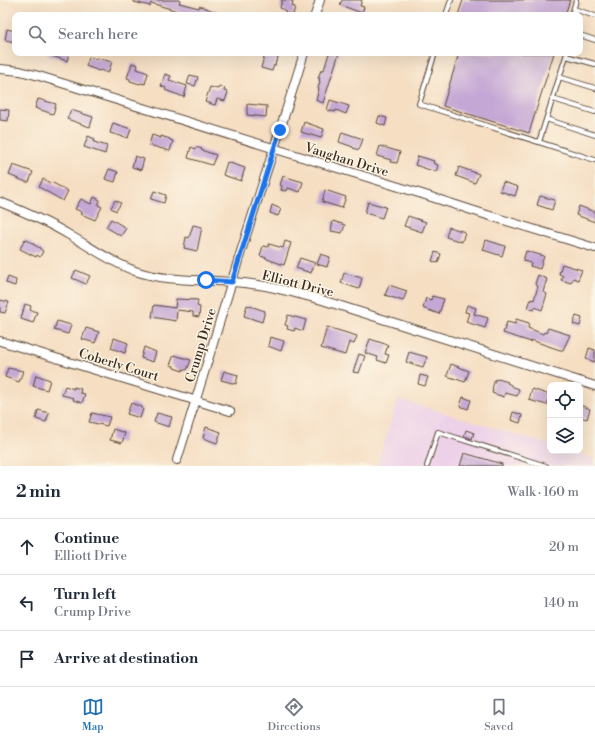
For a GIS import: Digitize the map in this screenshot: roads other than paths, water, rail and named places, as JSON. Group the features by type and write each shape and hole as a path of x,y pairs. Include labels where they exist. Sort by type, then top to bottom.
{"street":[{"path":"316,12 320,0"},
{"name":"Crump Drive","path":"177,460 303,56"},
{"name":"Vaughan Drive","path":"0,69 20,71 39,76 595,248"},
{"name":"Elliott Drive","path":"0,202 48,223 72,236 105,258 135,271 180,280 257,284 283,290 322,300 595,386"},
{"name":"Coberly Court","path":"0,341 230,411"}],"lane":[{"path":"447,12 451,0"},
{"path":"573,12 576,0"},
{"path":"574,9 595,16"},
{"path":"583,36 595,40"},
{"path":"434,56 419,104 595,160"},
{"path":"539,142 565,56"},
{"path":"572,56 595,64"},
{"path":"559,77 595,88"},
{"path":"552,99 595,112"},
{"path":"546,119 595,135"},
{"path":"427,466 438,432 546,466"}]}
